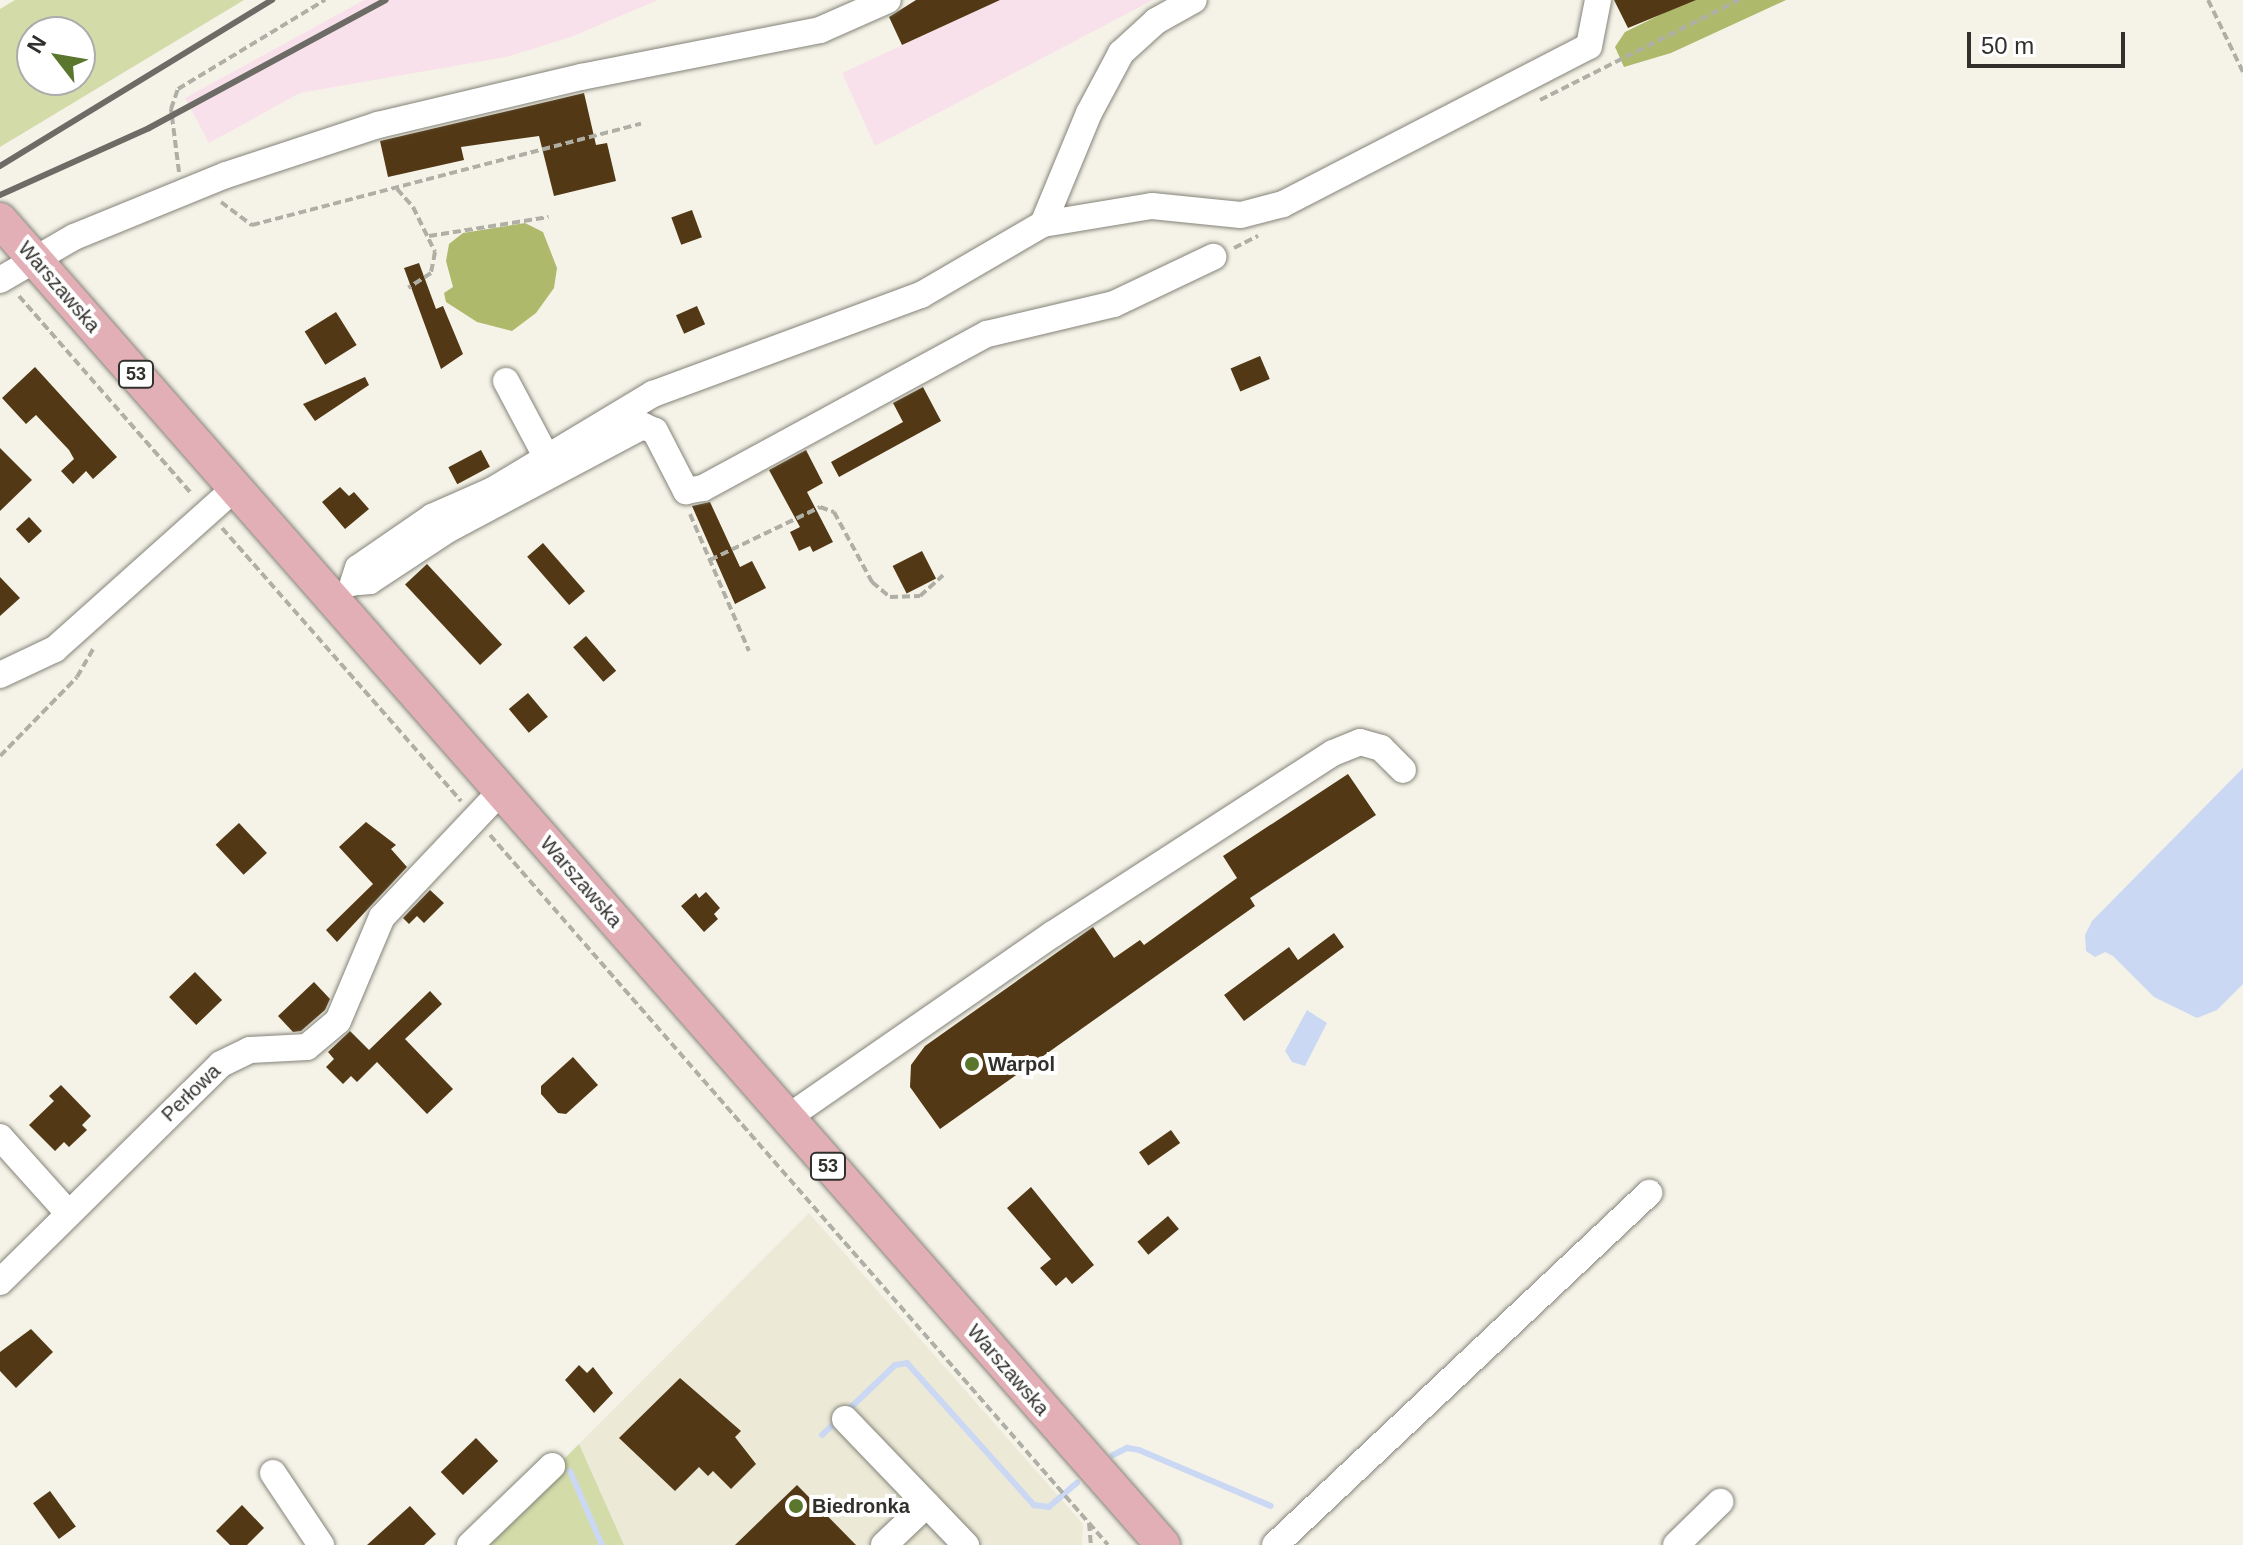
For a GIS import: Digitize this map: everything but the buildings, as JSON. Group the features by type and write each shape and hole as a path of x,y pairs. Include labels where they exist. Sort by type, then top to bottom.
{"main road":[{"name":"Warszawska","path":"0,220 236,487 344,592 501,791 1156,1543"}],"street":[{"path":"6,283 74,237 201,186 378,125 581,77 820,30 888,0"},
{"path":"1043,224 1089,113 1121,53 1156,21 1194,0"},
{"path":"344,592 358,568 432,517 493,490 653,394 921,295 1043,224 1152,206 1241,215 1283,204 1589,46 1598,0"},
{"path":"344,592 370,581 449,529 643,426 655,431 686,491 718,481 987,334 1114,304 1213,257"},
{"path":"506,381 547,458"},
{"path":"0,675 55,649 236,487"},
{"path":"787,1118 1053,934 1333,753 1360,742 1381,748 1403,770"},
{"name":"Perłowa","path":"0,1282 221,1064 250,1050 307,1047 338,1021 382,917 501,791"},
{"path":"0,1137 73,1210"},
{"path":"1275,1545 1649,1193"},
{"path":"845,1419 966,1545"},
{"path":"470,1545 552,1466"},
{"path":"273,1473 321,1545"},
{"path":"1676,1545 1720,1502"},
{"path":"884,1545 927,1504"}],"path":[{"path":"167,200 178,174 180,150 171,109 178,89 325,0"},
{"path":"2208,0 2243,72"},
{"path":"201,186 237,218 252,225 641,124"},
{"path":"397,189 429,236 435,252 431,273 408,288"},
{"path":"429,236 549,217"},
{"path":"6,283 1108,1545"},
{"path":"686,491 689,512 749,651"},
{"path":"710,560 820,507 834,512 872,582 890,597 920,596 943,575"},
{"path":"0,756 77,677 101,636"},
{"path":"1088,1521 1091,1545"}],"shaded area":[{"path":"364,0 658,0 571,37 506,57 300,93 209,143 185,98"},
{"path":"985,0 1153,0 875,146 842,73 987,6"},
{"path":"809,1213 1083,1524 1082,1545 624,1545 579,1444"}],"green space":[{"path":"15,0 244,0 96,89 96,16 16,16 16,96 85,96 0,147 0,9"},
{"path":"1690,0 1786,0 1671,53 1624,67 1615,47 1625,32"},
{"path":"525,223 543,232 557,268 554,288 536,313 512,331 477,322 446,302 444,293 453,287 446,261 449,244 463,233"},
{"path":"579,1444 624,1545 478,1545"}],"water":[{"path":"2243,768 2243,984 2217,1010 2197,1018 2154,997 2113,956 2105,952 2095,957 2086,951 2085,935 2092,921"},
{"path":"1307,1010 1327,1023 1305,1066 1292,1062 1285,1051"}],"waterway":[{"path":"845,1413 895,1365 907,1363 1034,1505 1049,1507 1077,1483"},
{"path":"822,1435 837,1421"},
{"path":"1113,1455 1127,1448 1139,1450 1271,1506"},
{"path":"570,1471 602,1545"}],"railway":[{"path":"0,166 272,0"},
{"path":"0,195 149,128 386,0"}],"place":[{"name":"Warpol","path":"972,1064"},
{"name":"Biedronka","path":"796,1506"}]}
